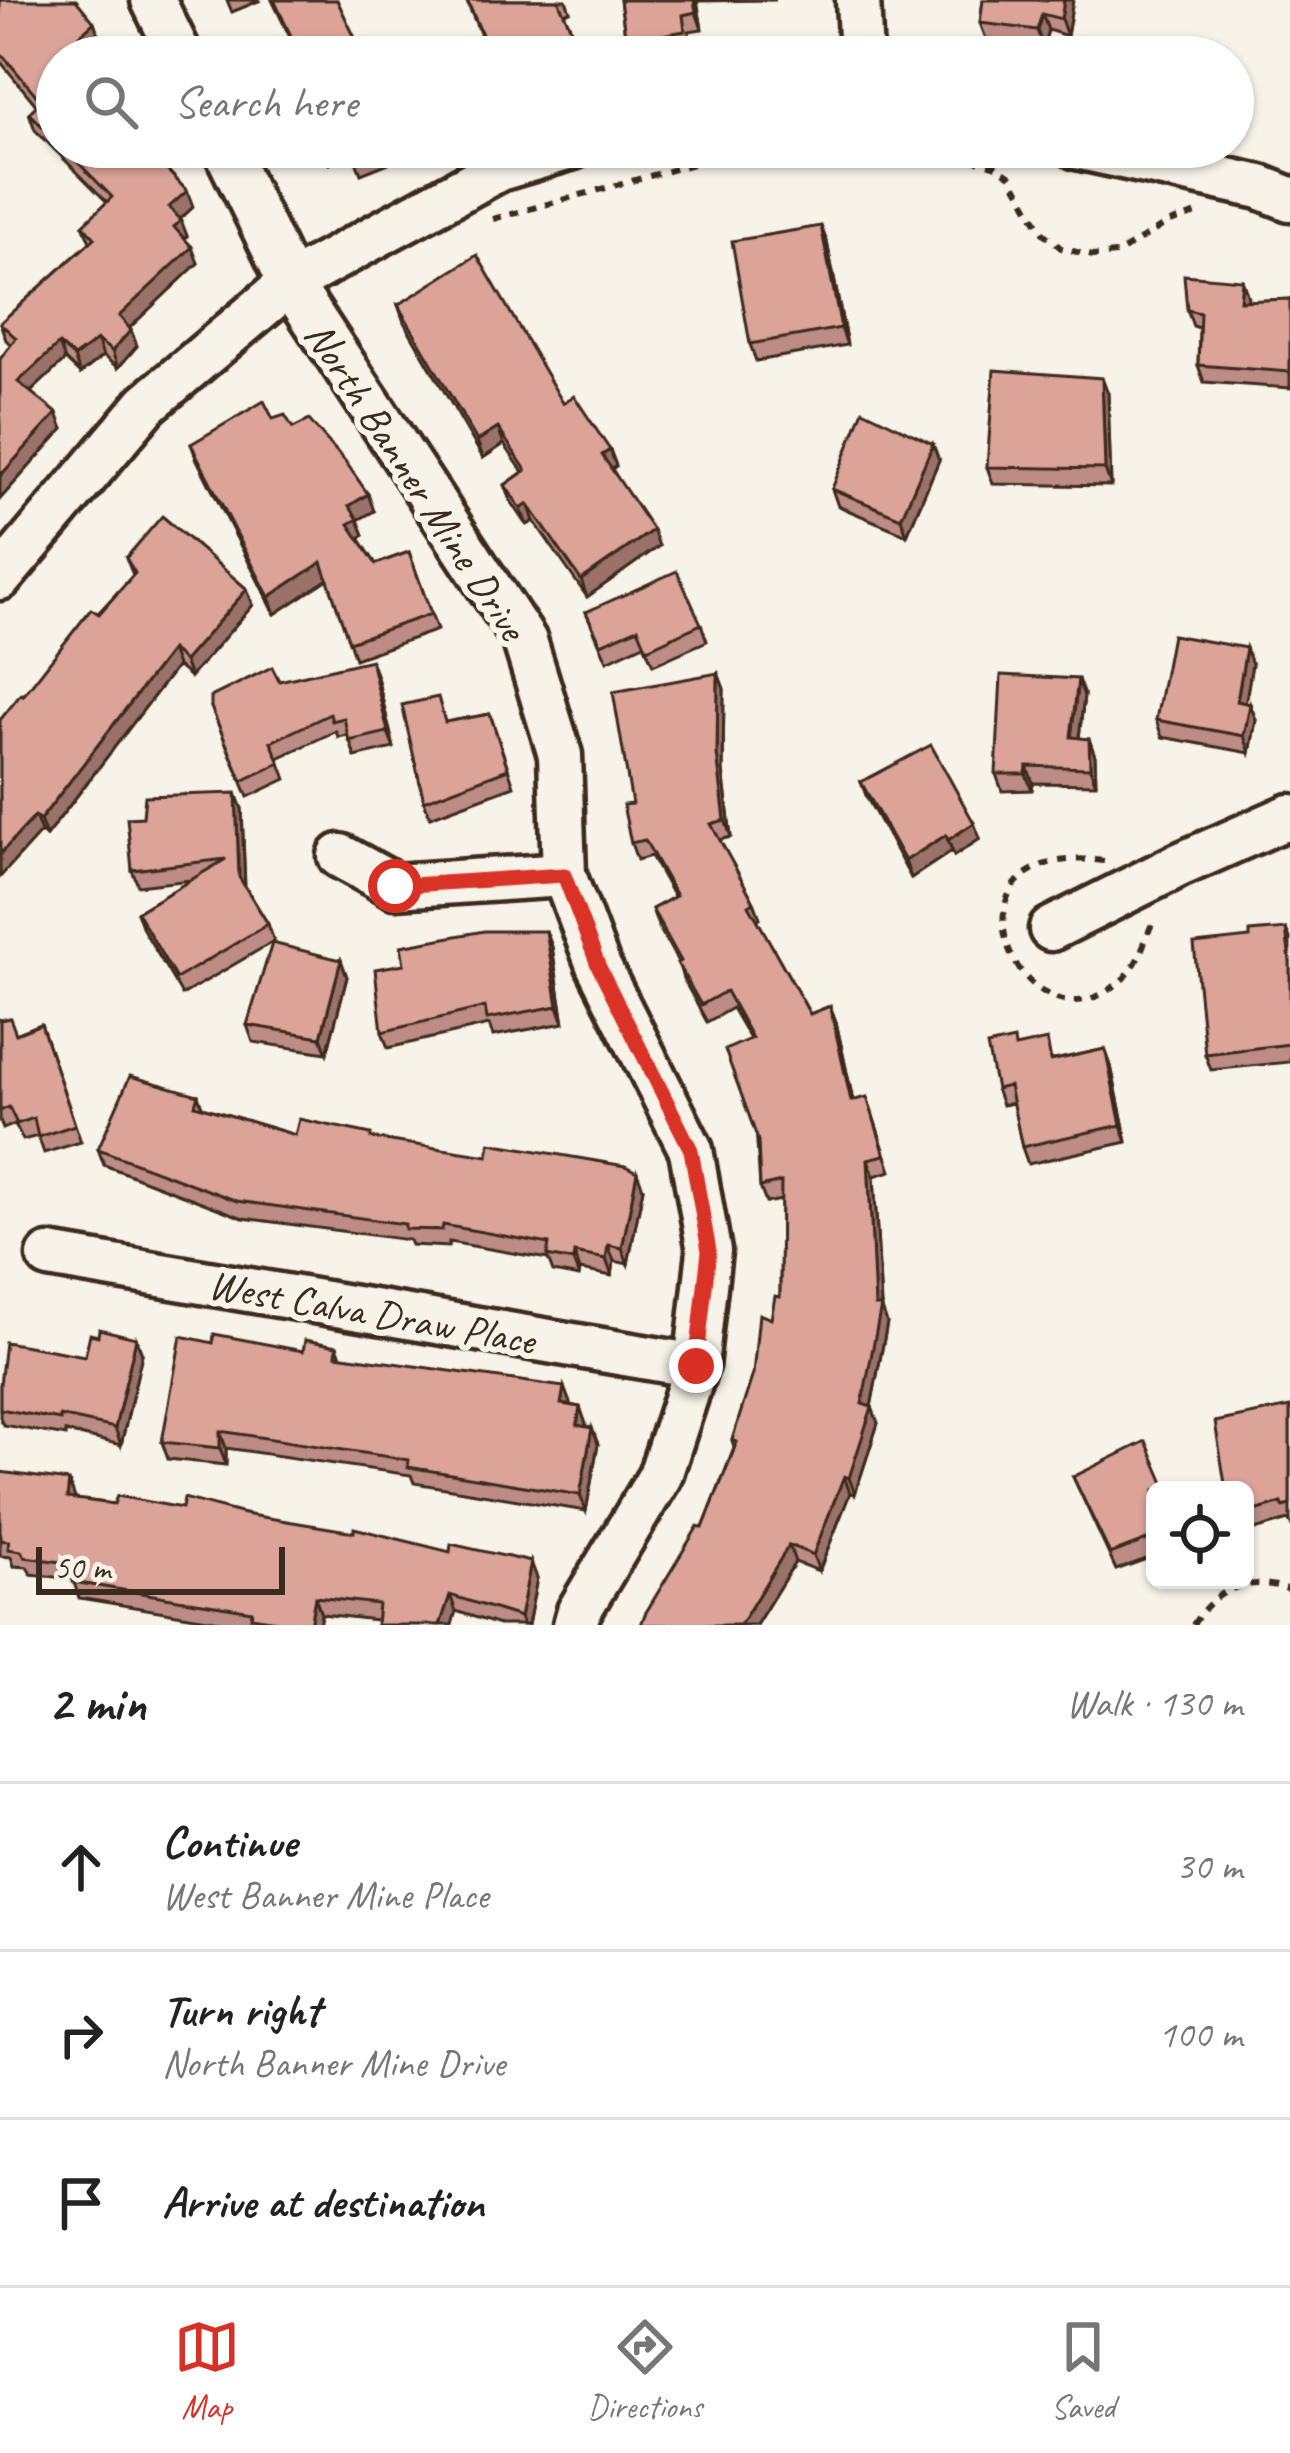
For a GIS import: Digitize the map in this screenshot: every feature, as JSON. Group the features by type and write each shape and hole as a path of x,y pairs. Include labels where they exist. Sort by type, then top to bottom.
{"street":[{"path":"153,0 171,36"},
{"path":"858,0 860,36"},
{"name":"North Banner Mine Drive","path":"234,168 290,283 525,640 560,755 564,875 598,965 691,1150 709,1251 696,1366 660,1476 575,1625"},
{"path":"0,578 147,404 290,283 502,168"},
{"path":"1173,168 1260,187 1290,199"},
{"path":"1051,929 1290,816"},
{"path":"340,856 395,886 564,875"},
{"name":"West Calva Draw Place","path":"49,1256 696,1366"}],"path":[{"path":"485,222 679,168"},
{"path":"999,168 1011,176 1043,233 1061,248 1093,256 1118,254 1167,223 1199,213"},
{"path":"1192,1625 1206,1604 1233,1588 1271,1583 1290,1590"}],"building":[{"path":"0,0 76,0 94,22 81,36 36,36 36,95 0,52"},
{"path":"274,0 337,0 354,36 291,36"},
{"path":"467,0 558,0 574,36 483,36"},
{"path":"620,0 694,0 696,12 683,15 685,31 625,36"},
{"path":"983,0 1064,0 1061,19 1042,14 1037,30 980,23"},
{"path":"84,168 165,168 187,191 169,207 181,220 174,227 192,247 119,316 131,330 112,351 97,340 74,357 59,344 18,382 57,413 0,476 0,359 16,338 0,323 95,238 83,225 112,197"},
{"path":"821,226 841,328 750,344 732,241"},
{"path":"477,255 563,403 574,396 610,450 602,455 653,530 581,580 528,504 521,509 505,485 526,470 498,428 477,441 398,305"},
{"path":"1184,275 1242,280 1240,301 1290,299 1290,372 1198,365 1200,313 1187,310"},
{"path":"994,370 1102,378 1105,469 987,467"},
{"path":"264,401 273,419 285,415 293,428 309,420 345,461 368,494 349,506 358,519 349,524 376,564 409,552 431,614 349,642 322,562 269,597 191,444"},
{"path":"863,410 933,444 901,518 832,489"},
{"path":"162,516 247,589 184,661 171,650 40,820 35,816 0,854 0,720 91,609 99,614 135,573 126,558"},
{"path":"677,571 701,624 647,649 638,628 601,644 586,612"},
{"path":"1172,635 1246,648 1237,701 1250,704 1244,736 1156,720"},
{"path":"371,660 388,732 349,741 344,718 332,721 330,714 271,742 280,763 242,781 211,697 272,667 279,681"},
{"path":"718,673 717,754 725,820 711,824 754,902 749,905 810,1014 830,1006 851,1101 867,1097 885,1155 868,1159 875,1306 881,1306 862,1404 872,1407 849,1478 844,1476 813,1555 789,1545 740,1625 641,1625 698,1526 703,1528 737,1442 732,1440 753,1374 759,1314 771,1319 775,1296 780,1297 781,1182 760,1187 758,1140 725,1050 752,1038 726,991 701,1005 677,963 681,961 652,909 676,896 645,840 631,843 623,805 632,804 613,692"},
{"path":"1001,675 1078,679 1071,737 1089,739 1090,768 1027,766 1026,774 996,774"},
{"path":"438,697 445,722 490,714 508,769 424,801 402,705"},
{"path":"931,745 974,823 905,861 861,782"},
{"path":"236,793 239,877 268,924 176,979 137,912 226,859 132,870 127,818 143,817 145,796"},
{"path":"1286,929 1290,1044 1205,1054 1194,944"},
{"path":"484,931 546,931 558,1006 487,1019 485,1007 382,1032 375,969 404,964 401,946"},
{"path":"272,943 341,960 321,1037 247,1025"},
{"path":"10,1018 16,1034 41,1024 75,1125 38,1137 34,1118 17,1124 9,1107 0,1111 0,1020"},
{"path":"1014,1040 1015,1047 1047,1040 1051,1061 1105,1049 1121,1125 1022,1147 1009,1086 996,1089 987,1046"},
{"path":"130,1076 198,1095 195,1105 295,1135 299,1119 371,1134 371,1138 488,1156 490,1143 625,1166 637,1172 622,1248 608,1245 606,1259 574,1253 573,1261 547,1256 549,1244 443,1225 442,1230 405,1229 405,1224 237,1201 98,1149"},
{"path":"99,1329 136,1338 115,1428 0,1409 5,1342 85,1356 90,1334 98,1336"},
{"path":"214,1334 303,1351 305,1340 337,1346 336,1355 564,1387 561,1404 580,1407 577,1425 592,1428 580,1495 408,1467 409,1460 220,1431 220,1448 162,1442 181,1336 213,1343"},
{"path":"1290,1407 1290,1505 1254,1511 1254,1481 1225,1481 1215,1422"},
{"path":"1146,1441 1163,1481 1146,1481 1146,1540 1110,1554 1073,1477"},
{"path":"0,1472 69,1481 67,1498 114,1504 117,1496 182,1508 184,1498 244,1514 354,1532 354,1528 450,1552 451,1544 531,1562 520,1617 450,1595 440,1625 376,1625 378,1604 315,1597 310,1625 302,1625 251,1617 252,1611 73,1582 76,1564 25,1557 21,1551 8,1549 9,1541 0,1540"}],"route":[{"path":"395,886 564,875 598,965 691,1150 709,1251 696,1366"}]}
